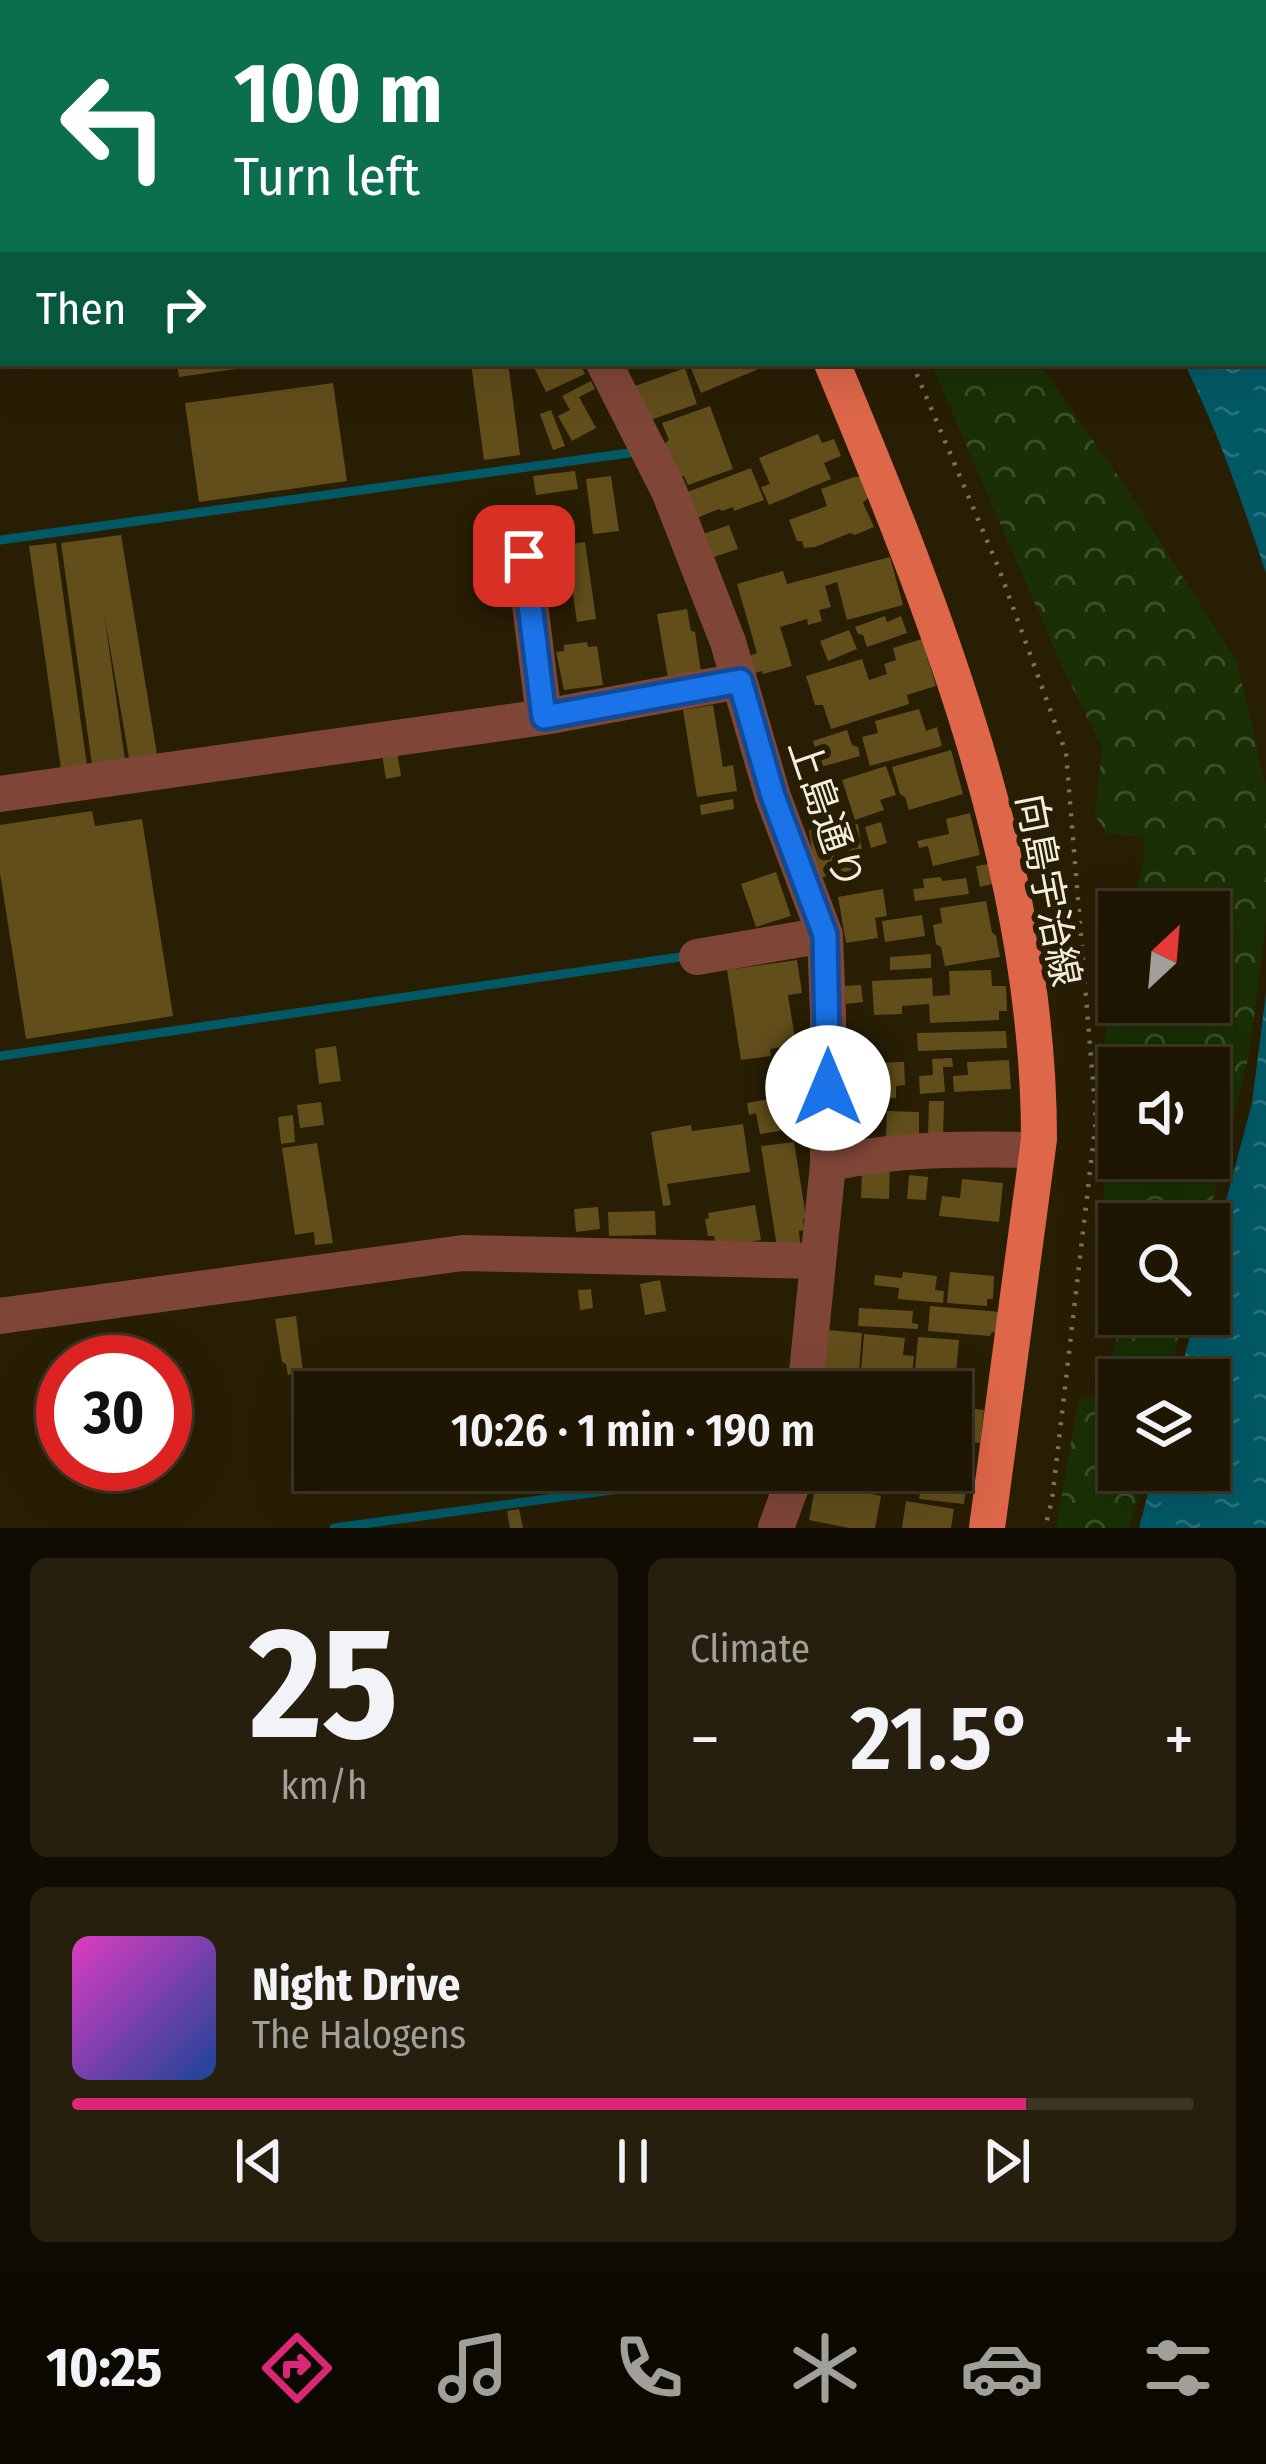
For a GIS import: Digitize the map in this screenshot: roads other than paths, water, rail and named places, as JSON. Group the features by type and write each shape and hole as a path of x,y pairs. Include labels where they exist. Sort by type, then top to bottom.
{"main road":[{"name":"向島宇治線","path":"833,366 902,533 979,757 1022,945 1039,1082 1037,1150 988,1528"}],"street":[{"name":"上島通り","path":"606,366 669,490 728,642 773,796 825,935 827,1164 807,1371"},
{"path":"524,556 544,717"},
{"path":"0,794 544,717 740,681"},
{"path":"697,957 825,935"},
{"path":"827,1164 868,1154 1037,1150"},
{"path":"0,1316 463,1253 818,1262"},
{"path":"776,1528 789,1491"}],"water":[{"path":"1185,366 1266,366 1266,573 1238,493"},
{"path":"1266,993 1266,1528 1139,1528 1149,1491 1230,1491 1230,1359 1184,1359 1190,1335 1230,1335 1230,1203 1225,1203 1252,1103"}],"waterway":[{"path":"0,540 629,453"},
{"path":"0,1056 687,956"},
{"path":"334,1528 605,1491"}]}
